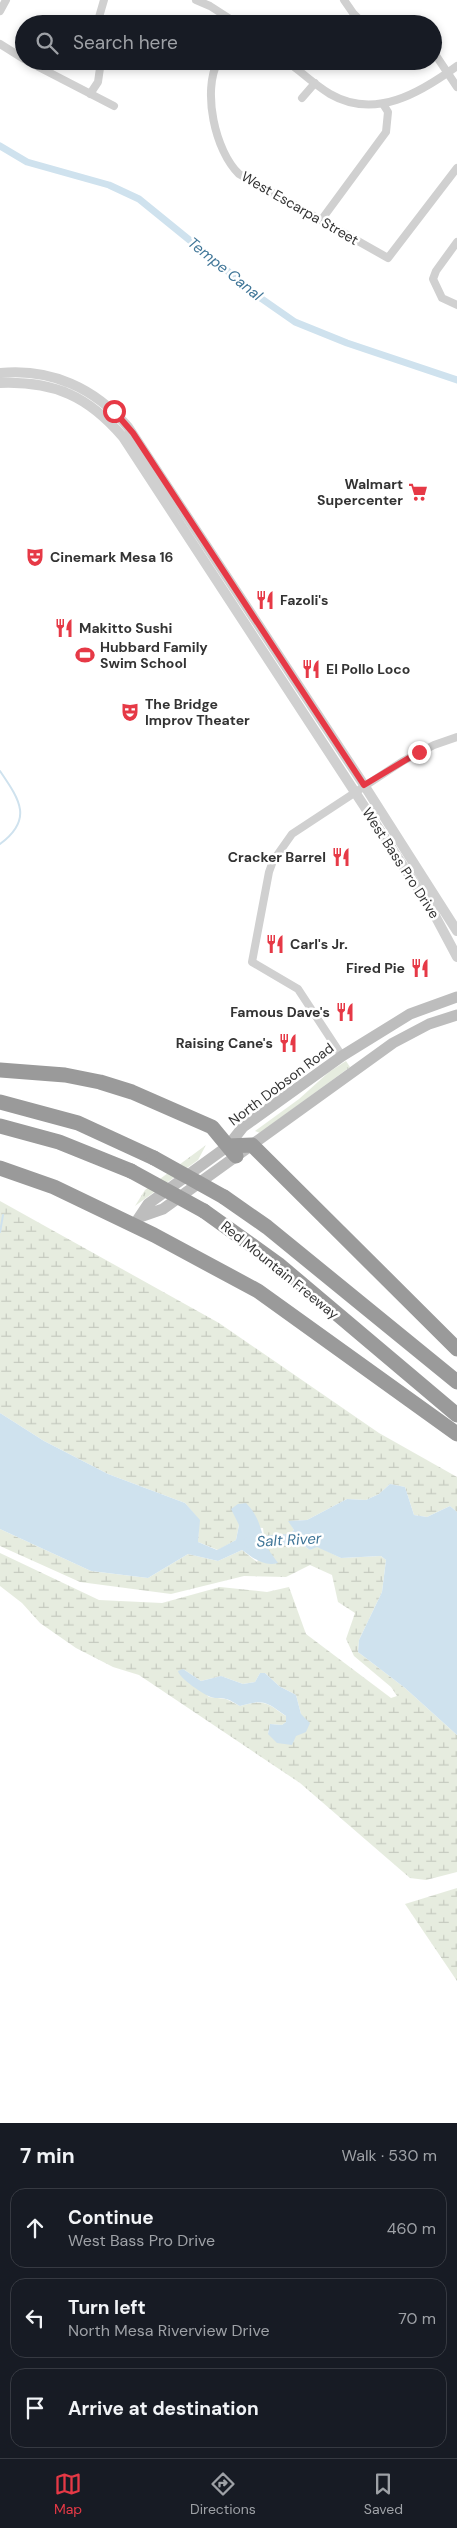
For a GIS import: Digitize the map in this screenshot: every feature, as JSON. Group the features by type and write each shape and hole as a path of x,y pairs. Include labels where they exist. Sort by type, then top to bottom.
{"highway":[{"path":"0,1070 65,1075 100,1082 132,1092 212,1127 232,1151 252,1145 457,1349"},
{"name":"Red Mountain Freeway","path":"0,1102 78,1123 154,1158 224,1197 267,1227 457,1382"},
{"name":"Red Mountain Freeway","path":"0,1126 59,1142 131,1170 204,1211 278,1264 457,1415"},
{"path":"0,1168 54,1187 137,1221 273,1300 457,1434"}],"main road":[{"name":"North Dobson Road","path":"137,1221 148,1204 232,1151 243,1127 342,1056 410,1014 457,997"},
{"path":"252,1145 393,1043 429,1024 457,1015"}],"street":[{"path":"0,11 6,0"},
{"path":"100,15 104,0"},
{"path":"196,0 212,3 227,15"},
{"path":"344,0 355,15"},
{"path":"0,44 15,53"},
{"path":"442,64 457,87"},
{"path":"298,70 329,93 353,104 383,104 410,95 457,66"},
{"path":"44,70 114,106"},
{"path":"90,94 98,82 100,70"},
{"name":"West Escarpa Street","path":"214,70 211,91 219,142 229,164 239,174 322,219 388,258 457,168"},
{"path":"302,98 315,83"},
{"path":"322,219 386,132 389,122 388,112 383,104"},
{"path":"457,242 436,271 433,279 437,293 442,298 457,305"},
{"name":"West Bass Pro Drive","path":"0,372 38,373 74,384 106,404 123,420 364,785 457,931"},
{"name":"West Bass Pro Drive","path":"0,383 32,383 64,391 89,404 114,427 432,910 457,957"},
{"path":"342,1056 298,990 252,962 273,861 292,834 364,785 419,752 457,737"}],"green space":[{"path":"346,1061 350,1067 260,1133 255,1131 299,1099 329,1072"},
{"path":"206,1145 198,1160 135,1206 145,1190"},
{"path":"0,1201 219,1323 379,1433 457,1477 457,1512 450,1506 427,1517 414,1515 405,1487 390,1484 379,1494 366,1500 347,1499 307,1520 289,1521 294,1530 280,1542 303,1545 310,1550 317,1546 341,1558 381,1556 386,1560 382,1592 359,1640 358,1652 405,1688 457,1735 457,1872 426,1880 410,1878 300,1783 139,1675 113,1667 76,1648 40,1623 22,1603 0,1586 0,1553 99,1600 162,1603 220,1587 267,1592 289,1587 306,1634 391,1698 397,1696 391,1687 354,1656 346,1639 355,1613 338,1602 332,1575 310,1565 286,1577 244,1576 171,1594 80,1582 0,1546 0,1529 91,1571 148,1578 188,1554 218,1561 242,1550 257,1562 265,1544 263,1528 239,1525 236,1540 218,1550 198,1542 199,1520 185,1503 108,1474 44,1441 0,1413","holes":["183,1669 201,1681 221,1676 243,1684 255,1682 260,1673 265,1673 279,1686 296,1695 301,1714 268,1734 270,1724 282,1725 286,1722 287,1717 265,1703 260,1702 240,1706 226,1699 209,1697"]},
{"path":"457,1888 457,1981 405,1904"}],"water":[{"path":"0,1413 44,1441 108,1474 185,1503 200,1520 198,1542 217,1550 236,1540 239,1525 231,1509 238,1504 246,1503 256,1517 266,1545 278,1563 263,1563 242,1550 218,1561 188,1554 148,1578 91,1571 0,1529"},
{"path":"390,1484 405,1487 414,1515 427,1517 450,1506 457,1512 457,1735 405,1688 358,1652 359,1640 382,1592 386,1560 381,1556 341,1558 317,1547 310,1550 303,1545 279,1542 294,1530 288,1521 307,1520 347,1499 366,1500 379,1494"},
{"path":"183,1669 201,1681 221,1676 243,1684 255,1682 260,1673 265,1673 279,1686 296,1695 301,1714 310,1723 306,1732 296,1736 292,1745 277,1743 268,1734 270,1724 282,1725 286,1722 286,1716 264,1703 240,1706 222,1698 208,1696 192,1686 179,1674 178,1671"}],"waterway":[{"name":"Tempe Canal","path":"0,146 27,162 109,185 139,199 262,299 295,322 347,343 457,380"},
{"path":"0,771 13,791 20,809 17,826 11,835 0,844"},
{"path":"0,1232 3,1215"},
{"name":"Salt River","path":"249,1542 296,1539"}],"place":[{"name":"Walmart Supercenter","path":"418,492"},
{"name":"Cinemark Mesa 16","path":"35,557"},
{"name":"Fazoli's","path":"265,600"},
{"name":"Makitto Sushi","path":"64,628"},
{"name":"Hubbard Family Swim School","path":"85,655"},
{"name":"El Pollo Loco","path":"311,669"},
{"name":"The Bridge Improv Theater","path":"130,712"},
{"name":"Cracker Barrel","path":"341,857"},
{"name":"Carl's Jr.","path":"275,944"},
{"name":"Fired Pie","path":"420,968"},
{"name":"Famous Dave's","path":"345,1012"},
{"name":"Raising Cane's","path":"288,1043"}],"route":[{"path":"114,411 133,433 284,666 364,785 419,752"}]}
